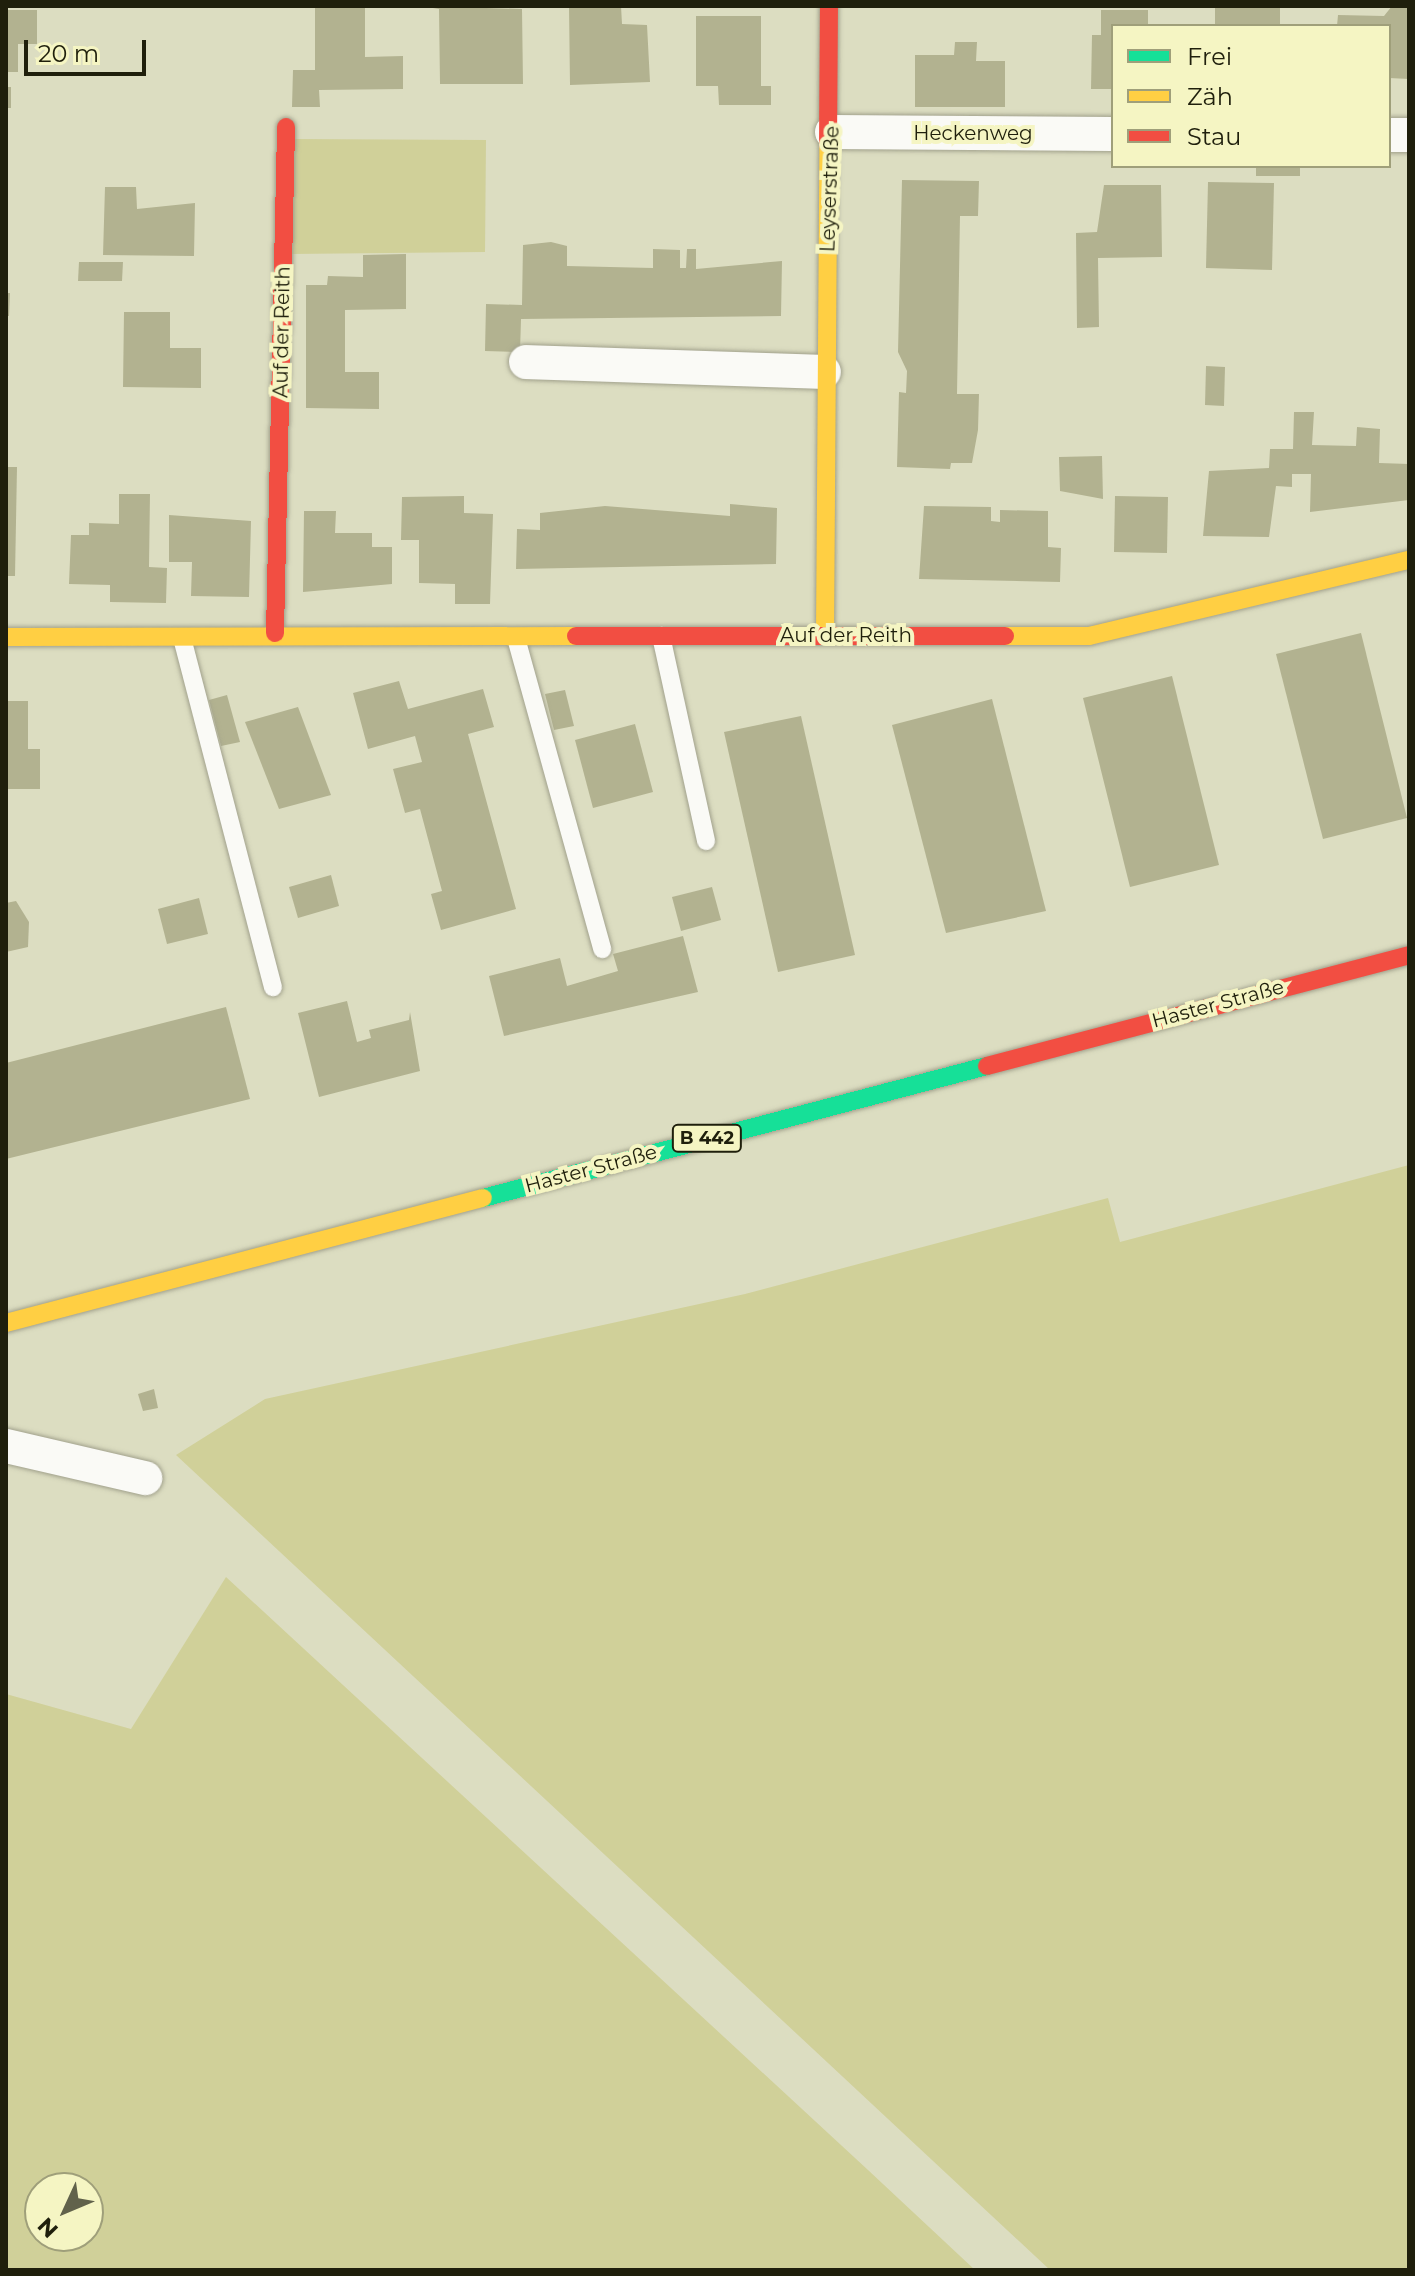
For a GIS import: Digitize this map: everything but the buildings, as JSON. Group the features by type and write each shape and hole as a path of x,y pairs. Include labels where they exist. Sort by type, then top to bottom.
{"street":[{"name":"Leyserstraße","path":"825,635 824,372 832,132 829,6"},
{"name":"Auf der Reith","path":"275,633 286,127"},
{"name":"Heckenweg","path":"832,132 1111,134"},
{"path":"526,362 824,372"},
{"name":"Auf der Reith","path":"6,637 514,631 1089,636 1409,560"},
{"name":"Haster Straße","path":"6,1323 1409,955"},
{"path":"6,1446 145,1478"}],"lane":[{"path":"514,631 602,949"},
{"path":"182,634 273,987"},
{"path":"660,634 706,841"}],"green space":[{"path":"293,139 486,140 485,252 291,254"},
{"path":"1409,1165 1409,2270 1050,2270 176,1455 265,1399 745,1294 1108,1198 1120,1242"},
{"path":"226,1577 975,2270 6,2270 6,1694 131,1729"}],"traffic: fast":[{"path":"483,1198 987,1066"}],"traffic: slow":[{"path":"825,635 828,144"},
{"path":"1005,636 1089,636 1409,560"},
{"path":"6,637 576,636"},
{"path":"6,1323 483,1198"}],"traffic: jam":[{"path":"828,144 829,6"},
{"path":"275,633 286,127"},
{"path":"576,636 1005,636"},
{"path":"987,1066 1409,955"}]}
